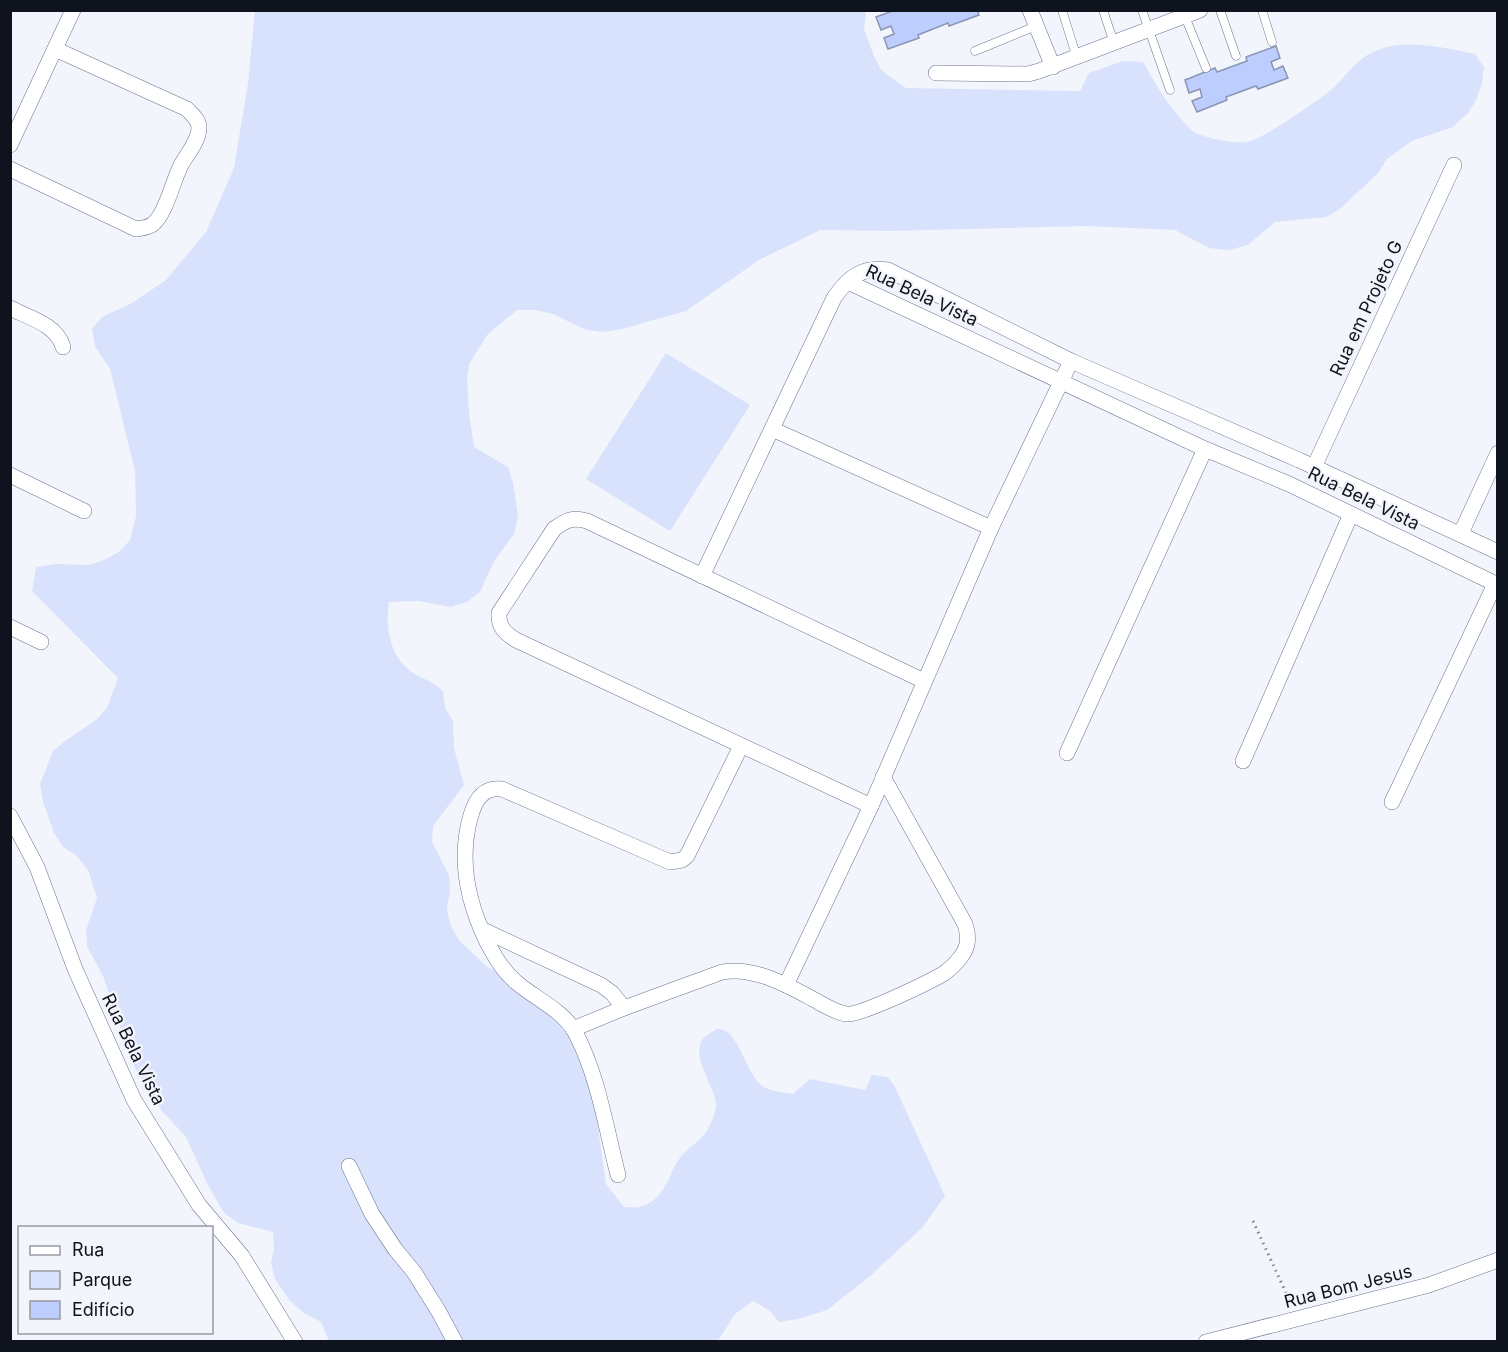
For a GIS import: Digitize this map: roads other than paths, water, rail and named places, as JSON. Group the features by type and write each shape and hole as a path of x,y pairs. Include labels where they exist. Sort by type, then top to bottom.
{"street":[{"path":"10,145 73,10"},
{"path":"1030,10 1053,67"},
{"path":"936,73 1028,74 1149,31 1184,13 1200,10"},
{"path":"10,169 136,229 144,228 153,224 160,216 181,166 197,138 199,127 196,118 187,110 55,50"},
{"name":"Rua em Projeto G","path":"1314,467 1454,165"},
{"name":"Rua Bela Vista","path":"1496,584 1289,484 1205,449 848,282 865,270 875,268 888,270 1071,361 1299,460 1461,533 1497,552"},
{"path":"702,576 834,298 848,282"},
{"path":"10,308 57,333 63,347"},
{"path":"786,985 871,806 991,528 1071,361"},
{"path":"772,429 991,528"},
{"path":"1067,753 1205,449"},
{"path":"1461,533 1497,453"},
{"path":"1289,484 1299,460"},
{"path":"10,475 84,511"},
{"path":"1243,761 1351,514"},
{"path":"871,806 516,640 506,634 499,620 499,613 554,529 564,521 574,518 587,521 924,681"},
{"path":"1392,802 1496,584"},
{"path":"10,627 41,642"},
{"path":"618,1175 584,1051 573,1029 560,1015 505,973 481,929 470,902 465,879 464,858 471,816 477,799 484,792 492,788 502,789 670,862 676,862 687,856 741,746"},
{"path":"573,1029 722,972 734,970 786,985 837,1011 850,1014 865,1011 944,973 960,958 967,947 969,936 965,924 883,777"},
{"name":"Rua Bela Vista","path":"10,816 37,867 75,969 134,1100 200,1205 242,1256 295,1341"},
{"path":"481,929 601,985 612,993 624,1008"},
{"path":"349,1166 372,1214 395,1249 414,1272 455,1341"},
{"name":"Rua Bom Jesus","path":"1206,1341 1429,1285 1497,1260"}],"lane":[{"path":"1062,10 1077,58"},
{"path":"1103,10 1115,44"},
{"path":"1142,10 1170,90"},
{"path":"1220,10 1236,56"},
{"path":"1262,10 1272,42"},
{"path":"1184,13 1206,68"},
{"path":"975,51 1036,26"}]}
